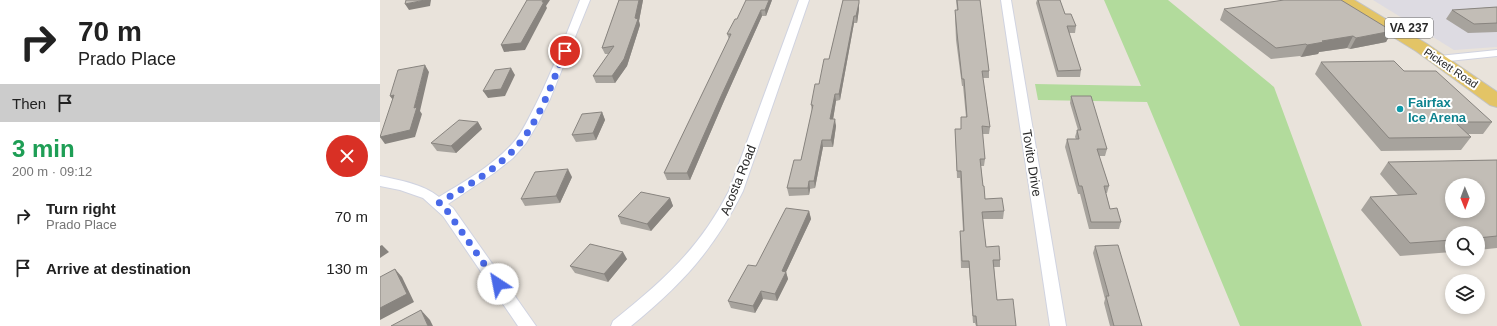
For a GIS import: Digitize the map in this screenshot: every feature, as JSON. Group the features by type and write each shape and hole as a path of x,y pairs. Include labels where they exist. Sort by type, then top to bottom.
{"main road":[{"name":"Pickett Road","path":"1343,0 1497,85"},
{"name":"Pickett Road","path":"1361,0 1448,57 1463,75 1497,101"}],"street":[{"path":"439,203 493,168 510,154 524,138 532,125 554,76 585,0"},
{"name":"Acosta Road","path":"619,326 655,298 682,272 715,231 727,210 736,191 804,0"},
{"name":"Tovito Drive","path":"1006,0 1058,326"},
{"path":"1448,57 1497,53"},
{"path":"380,181 403,186 428,195 439,203 448,212 528,326"}],"shaded area":[{"path":"1373,0 1497,0 1497,47 1454,50"}],"green space":[{"path":"1104,0 1168,0 1274,87 1362,326 1240,326 1147,102 1038,100 1035,84 1141,86"}],"building":[{"path":"406,0 425,0 405,4"},
{"path":"527,0 543,0 542,2 544,2 521,43 501,45"},
{"path":"619,0 639,0 635,18 638,19 624,59 612,76 593,76 614,46 602,48"},
{"path":"746,0 769,0 765,10 761,10 687,173 664,173 731,34 727,34 735,19 737,19"},
{"path":"843,0 859,0 859,3 856,16 854,16 839,94 835,94 830,119 835,119 831,140 822,140 814,181 809,181 808,188 787,188 794,160 801,160 813,105 811,105 815,84 819,84 824,59 829,59"},
{"path":"957,0 980,0 989,71 982,71 990,127 982,126 985,159 980,159 983,186 985,199 1002,198 1004,211 982,212 986,247 999,246 1000,260 993,260 997,300 1013,299 1016,326 977,326 976,316 973,316 969,261 962,261 960,231 964,231 961,171 957,171 955,129 961,129 961,117 967,117 964,79 962,79 955,10 958,10"},
{"path":"1038,0 1060,0 1065,14 1071,14 1076,26 1067,26 1081,70 1058,71"},
{"path":"1284,0 1341,0 1392,31 1356,38 1353,36 1307,45 1276,48 1224,9"},
{"path":"1497,7 1497,23 1474,24 1452,10"},
{"name":"Fairfax Ice Arena","path":"1394,61 1404,71 1436,71 1492,122 1455,122 1471,137 1389,138 1321,62"},
{"path":"425,65 414,108 417,107 410,130 380,137 394,95 390,96 398,70"},
{"path":"511,68 501,89 483,91 495,70"},
{"path":"1071,96 1091,96 1107,149 1097,149 1109,186 1104,186 1110,209 1117,208 1121,222 1091,222 1082,186 1079,186 1067,139 1079,139 1077,130 1081,130"},
{"path":"602,112 593,133 572,135 582,114"},
{"path":"459,120 478,122 451,146 431,143"},
{"path":"1497,160 1497,236 1485,237 1485,226 1445,226 1445,240 1410,243 1370,197 1417,194 1388,162"},
{"path":"568,169 556,196 521,199 535,172"},
{"path":"641,192 670,198 647,224 618,216"},
{"path":"786,208 809,211 782,271 786,272 775,294 761,291 753,306 728,301 748,265 756,266"},
{"path":"590,244 623,252 604,274 570,266"},
{"path":"1118,245 1142,326 1114,326 1106,296 1109,296 1095,246"},
{"path":"395,269 407,294 380,308 380,277"},
{"path":"421,310 428,326 391,326"}],"place":[{"name":"Fairfax Ice Arena","path":"1400,109"}],"route":[{"path":"498,284 448,212 439,203 493,168 510,154 524,138 532,125 565,51"}]}
